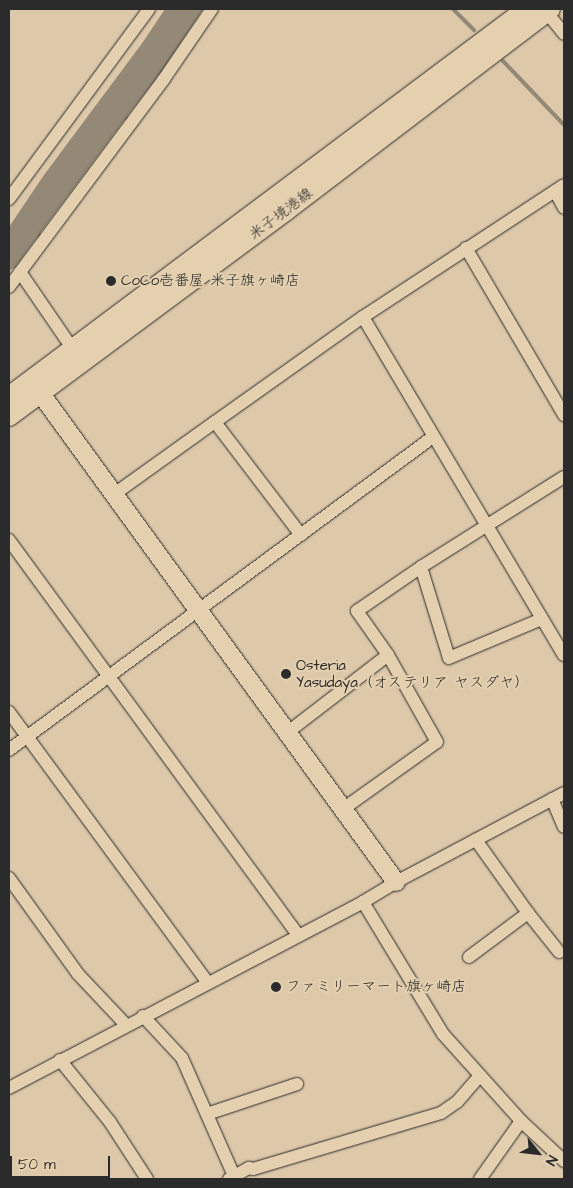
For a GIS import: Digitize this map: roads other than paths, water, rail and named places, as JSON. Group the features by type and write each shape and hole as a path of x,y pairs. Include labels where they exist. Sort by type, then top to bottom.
{"main road":[{"name":"米子境港線","path":"9,416 72,348 526,9"},
{"name":"米子境港線","path":"9,397 35,387 547,10"}],"street":[{"path":"9,200 149,9"},
{"path":"9,287 164,79 212,9"},
{"path":"547,10 564,34"},
{"path":"113,494 363,317 560,188 564,208"},
{"path":"466,248 564,415"},
{"path":"20,272 72,348"},
{"path":"363,317 564,655"},
{"path":"35,387 396,882"},
{"path":"215,422 301,535"},
{"path":"9,750 433,437"},
{"path":"343,808 437,742 388,655 357,611 421,567 564,477"},
{"path":"9,540 298,935"},
{"path":"421,567 449,658 542,619"},
{"path":"288,732 388,655"},
{"path":"9,712 207,982"},
{"path":"9,1088 207,982 363,902 396,882 564,793"},
{"path":"552,799 564,827"},
{"path":"476,840 528,913 560,952"},
{"path":"9,878 78,974 126,1025"},
{"path":"363,902 443,1034 479,1077 521,1121 564,1161"},
{"path":"469,957 528,913"},
{"path":"143,1016 182,1058 207,1114 232,1178 249,1168 256,1174 441,1113 457,1102 479,1077"},
{"path":"60,1060 110,1122 147,1179"},
{"path":"207,1114 297,1084"},
{"path":"480,1179 521,1121"}],"waterway":[{"path":"453,9 474,30"},
{"path":"503,61 564,125"}],"place":[{"name":"CoCo壱番屋 米子旗ヶ崎店","path":"111,281"},
{"name":"Osteria Yasudaya（オステリア ヤスダヤ）","path":"286,674"},
{"name":"ファミリーマート旗ヶ崎店","path":"276,987"}]}
